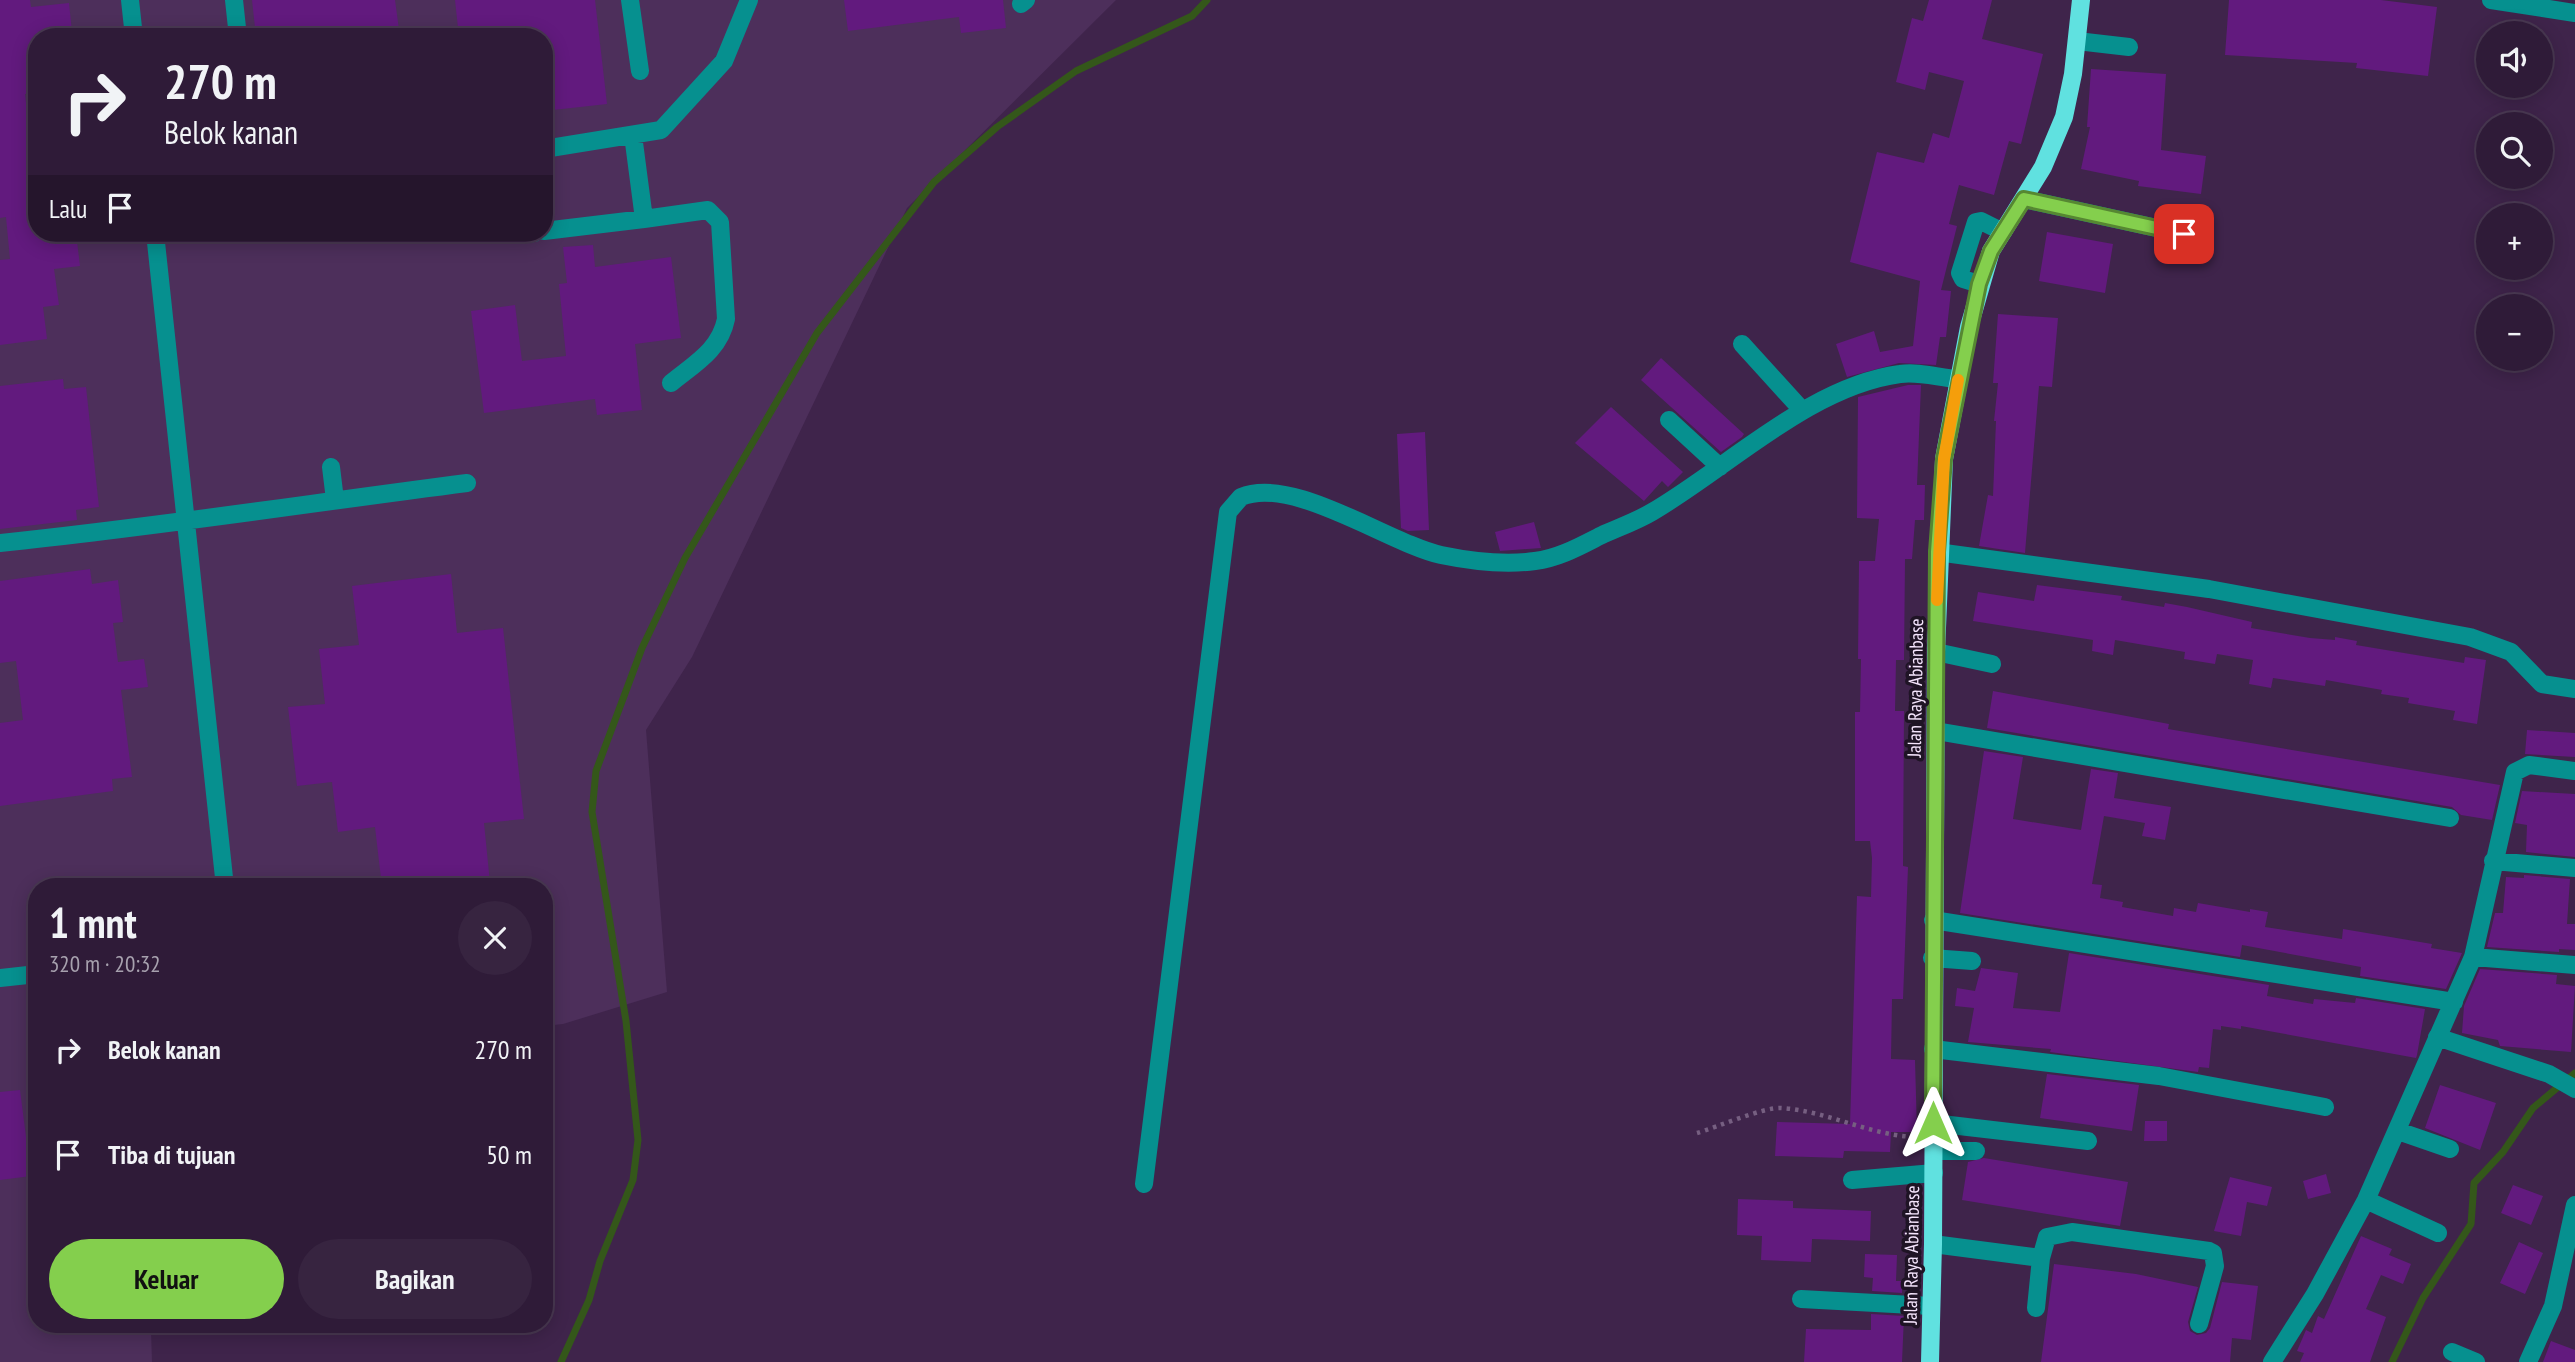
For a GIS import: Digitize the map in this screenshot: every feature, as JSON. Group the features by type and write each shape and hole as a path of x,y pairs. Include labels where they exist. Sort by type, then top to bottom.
{"main road":[{"name":"Jalan Raya Abianbase","path":"1930,1362 1934,1173 1933,920 1937,552 1944,459 1979,284 1991,251 2024,199 2058,134 2068,101 2081,0"}],"street":[{"path":"131,0 133,28"},
{"path":"234,0 237,28"},
{"path":"630,0 640,71"},
{"path":"553,148 661,130 724,61 749,0"},
{"path":"2491,0 2575,13"},
{"path":"2077,41 2129,47"},
{"path":"633,135 644,219"},
{"path":"2024,199 2184,234"},
{"path":"553,231 708,210 720,222 726,319 723,335 715,347 671,383"},
{"path":"1979,284 1963,279 1960,273 1976,222 1981,221 2003,232"},
{"path":"156,242 224,878"},
{"path":"1742,344 1802,410"},
{"path":"1144,1184 1228,512 1241,497 1248,494 1274,494 1358,519 1390,537 1441,555 1511,564 1562,554 1651,513 1802,410 1867,383 1902,373 1958,379"},
{"path":"1669,420 1720,467"},
{"path":"331,467 335,500"},
{"path":"0,543 123,530 186,519 467,483"},
{"path":"1937,552 2209,589 2470,637 2511,652 2542,684 2575,689"},
{"path":"1936,652 1992,664"},
{"path":"1936,731 2450,818"},
{"path":"2272,1362 2315,1294 2366,1200 2473,957 2515,772 2529,765 2575,771"},
{"path":"2493,860 2575,869"},
{"path":"1933,920 2454,1002"},
{"path":"2473,957 2575,965"},
{"path":"1933,958 1972,961"},
{"path":"0,978 28,975"},
{"path":"2437,1037 2549,1074 2573,1088"},
{"path":"1933,1049 2159,1076 2325,1107"},
{"path":"2398,1131 2450,1149"},
{"path":"1933,1137 2088,1140"},
{"path":"1933,1137 1976,1151"},
{"path":"1852,1180 1934,1173"},
{"path":"2366,1200 2438,1233"},
{"path":"2528,1362 2553,1306 2575,1205"},
{"path":"2036,1308 2041,1258 2047,1237 2072,1232 2213,1253 2215,1266 2199,1324"},
{"path":"1933,1244 2041,1258"},
{"path":"1801,1299 1931,1306"},
{"path":"2452,1352 2476,1362"}],"path":[{"path":"1697,1133 1779,1108 1828,1116 1856,1128 1892,1136 1933,1137"}],"shaded area":[{"path":"0,0 1116,0 907,208 692,657 646,730 667,992 553,1025 553,878 28,878 28,1333 151,1333 152,1362 0,1362"}],"building":[{"path":"0,0 30,0 31,7 69,3 72,28 28,28 28,94 25,94 28,120 28,242 77,242 80,266 54,269 59,305 43,307 47,339 0,345 0,260 10,259 6,217 0,218"},
{"path":"252,0 395,0 399,28 255,28"},
{"path":"455,0 595,0 607,104 553,110 553,28 458,28"},
{"path":"844,0 1003,0 1006,28 961,33 959,17 848,31"},
{"path":"1929,0 1992,0 1982,39 2043,54 2021,144 2009,141 1994,195 1959,185 1949,224 1957,226 1941,290 1951,291 1946,337 1940,337 1936,365 1899,363 1847,377 1836,344 1874,331 1880,352 1913,346 1920,281 1850,262 1877,152 1924,163 1933,133 1949,138 1964,81 1929,72 1925,90 1896,82 1912,18 1923,21"},
{"path":"2229,0 2381,0 2437,7 2428,76 2356,68 2357,63 2225,55"},
{"path":"2091,69 2166,74 2161,150 2206,156 2201,194 2138,186 2139,181 2081,169 2090,127 2087,127"},
{"path":"2047,232 2113,244 2105,293 2039,281"},
{"path":"593,245 595,267 671,257 681,338 635,344 642,410 597,415 595,399 484,413 471,311 515,305 522,361 566,356 559,284 567,283 563,247"},
{"path":"1998,314 2058,318 2052,387 2039,386 2025,553 1979,546 1988,495 1993,496 1994,421 1998,383 1993,383"},
{"path":"1661,358 1744,434 1742,437 1721,452 1641,380"},
{"path":"63,379 64,389 86,387 99,507 76,510 77,520 0,529 0,386"},
{"path":"1908,385 1921,385 1917,485 1925,485 1924,520 1915,520 1912,559 1905,559 1904,660 1896,660 1895,711 1904,711 1903,866 1908,867 1903,999 1892,999 1891,1059 1915,1060 1917,1132 1891,1132 1890,1152 1844,1151 1843,1158 1775,1156 1777,1122 1850,1124 1857,896 1871,897 1872,858 1870,841 1855,841 1855,712 1860,712 1861,659 1858,659 1859,561 1875,561 1879,519 1857,518 1858,397"},
{"path":"1611,407 1683,472 1668,487 1662,481 1644,501 1575,443"},
{"path":"1425,432 1429,530 1408,531 1401,528 1397,434"},
{"path":"1534,522 1541,548 1500,551 1495,532"},
{"path":"90,569 92,584 118,580 123,622 113,623 118,662 144,659 148,687 121,690 132,777 112,779 113,791 0,806 0,723 23,720 16,661 0,663 0,581"},
{"path":"451,574 457,633 503,628 524,819 484,823 490,878 381,878 375,827 338,832 332,782 297,786 288,707 325,704 319,649 359,645 352,586"},
{"path":"2037,585 2122,596 2121,600 2164,607 2165,603 2187,607 2252,622 2251,628 2310,638 2335,640 2335,637 2357,641 2356,645 2464,663 2465,657 2486,660 2477,724 2453,720 2455,711 2408,703 2409,698 2381,694 2382,690 2326,680 2325,686 2273,678 2271,688 2249,684 2253,660 2217,654 2215,664 2184,659 2185,652 2115,640 2113,655 2092,651 2093,640 1973,621 1978,592 2034,601"},
{"path":"1993,691 2169,724 2168,729 2500,785 2492,820 2461,815 2452,807 1987,728"},
{"path":"2527,730 2575,733 2575,757 2525,754"},
{"path":"1984,751 2023,757 2013,819 2081,830 2091,769 2118,773 2114,798 2171,807 2165,840 2142,836 2145,823 2104,816 2092,884 2102,885 2100,898 2123,902 2122,907 2173,916 2174,908 2196,912 2198,903 2250,912 2250,909 2268,912 2265,927 2342,939 2343,929 2432,944 2431,948 2462,953 2446,989 2360,976 2361,967 2242,945 2240,957 1960,913"},
{"path":"2522,791 2575,794 2575,857 2526,852 2527,825 2515,823"},
{"path":"2524,875 2570,879 2567,924 2575,924 2575,950 2559,949 2559,952 2487,947 2495,913 2503,913 2506,877 2524,878"},
{"path":"2069,953 2269,985 2267,996 2313,1004 2314,999 2355,1003 2356,998 2425,1009 2417,1055 2416,1058 2241,1026 2241,1029 2221,1026 2221,1030 2213,1029 2209,1068 2199,1067 2198,1072 2050,1052 2051,1049 1968,1042 1974,1008 1955,1006 1957,988 1975,991 1981,968 2018,973 2013,1008 2060,1012"},
{"path":"2480,969 2557,975 2556,984 2575,986 2571,1052 2500,1046 2498,1040 2462,1033 2464,1006"},
{"path":"2047,1074 2139,1085 2132,1131 2040,1118"},
{"path":"2440,1085 2496,1103 2480,1150 2425,1128"},
{"path":"20,1090 28,1153 28,1176 0,1180 0,1092"},
{"path":"2145,1121 2167,1121 2167,1141 2144,1141"},
{"path":"1984,1158 2128,1182 2120,1226 1962,1200 1968,1162"},
{"path":"2326,1174 2331,1193 2308,1199 2303,1181"},
{"path":"2230,1177 2272,1187 2267,1206 2247,1202 2241,1236 2214,1231"},
{"path":"2513,1185 2543,1196 2531,1225 2501,1213"},
{"path":"1738,1199 1793,1201 1793,1208 1871,1211 1870,1241 1812,1239 1811,1262 1761,1260 1762,1236 1737,1235"},
{"path":"2361,1236 2392,1249 2389,1255 2411,1264 2403,1284 2381,1275 2366,1309 2386,1317 2370,1362 2300,1362 2304,1353 2297,1351 2306,1330 2312,1333 2318,1316 2324,1319"},
{"path":"2519,1242 2543,1253 2525,1294 2500,1283"},
{"path":"1865,1254 1897,1255 1896,1281 1902,1281 1902,1293 1872,1291 1873,1278 1864,1277"},
{"path":"2054,1264 2136,1274 2198,1287 2188,1322 2190,1331 2197,1335 2206,1333 2210,1328 2222,1282 2258,1286 2251,1340 2232,1338 2230,1362 2041,1362"},
{"path":"1871,1314 1904,1316 1902,1362 1804,1362 1806,1329 1871,1330"},
{"path":"2551,1341 2575,1350 2575,1362 2543,1362"}],"waterway":[{"path":"561,1362 589,1300 600,1261 633,1180 638,1140 626,1021 592,812 596,771 642,648 685,558 817,333 934,182 997,127 1076,71 1192,16 1207,0"},
{"path":"2392,1362 2423,1298 2471,1224 2474,1183 2503,1152 2533,1108 2575,1073"}],"slow traffic":[{"path":"1937,600 1937,552 1944,459 1958,380"}],"route":[{"path":"1933,1123 1937,552 1944,459 1963,353 1979,284 1991,251 2024,199 2184,234"}]}
